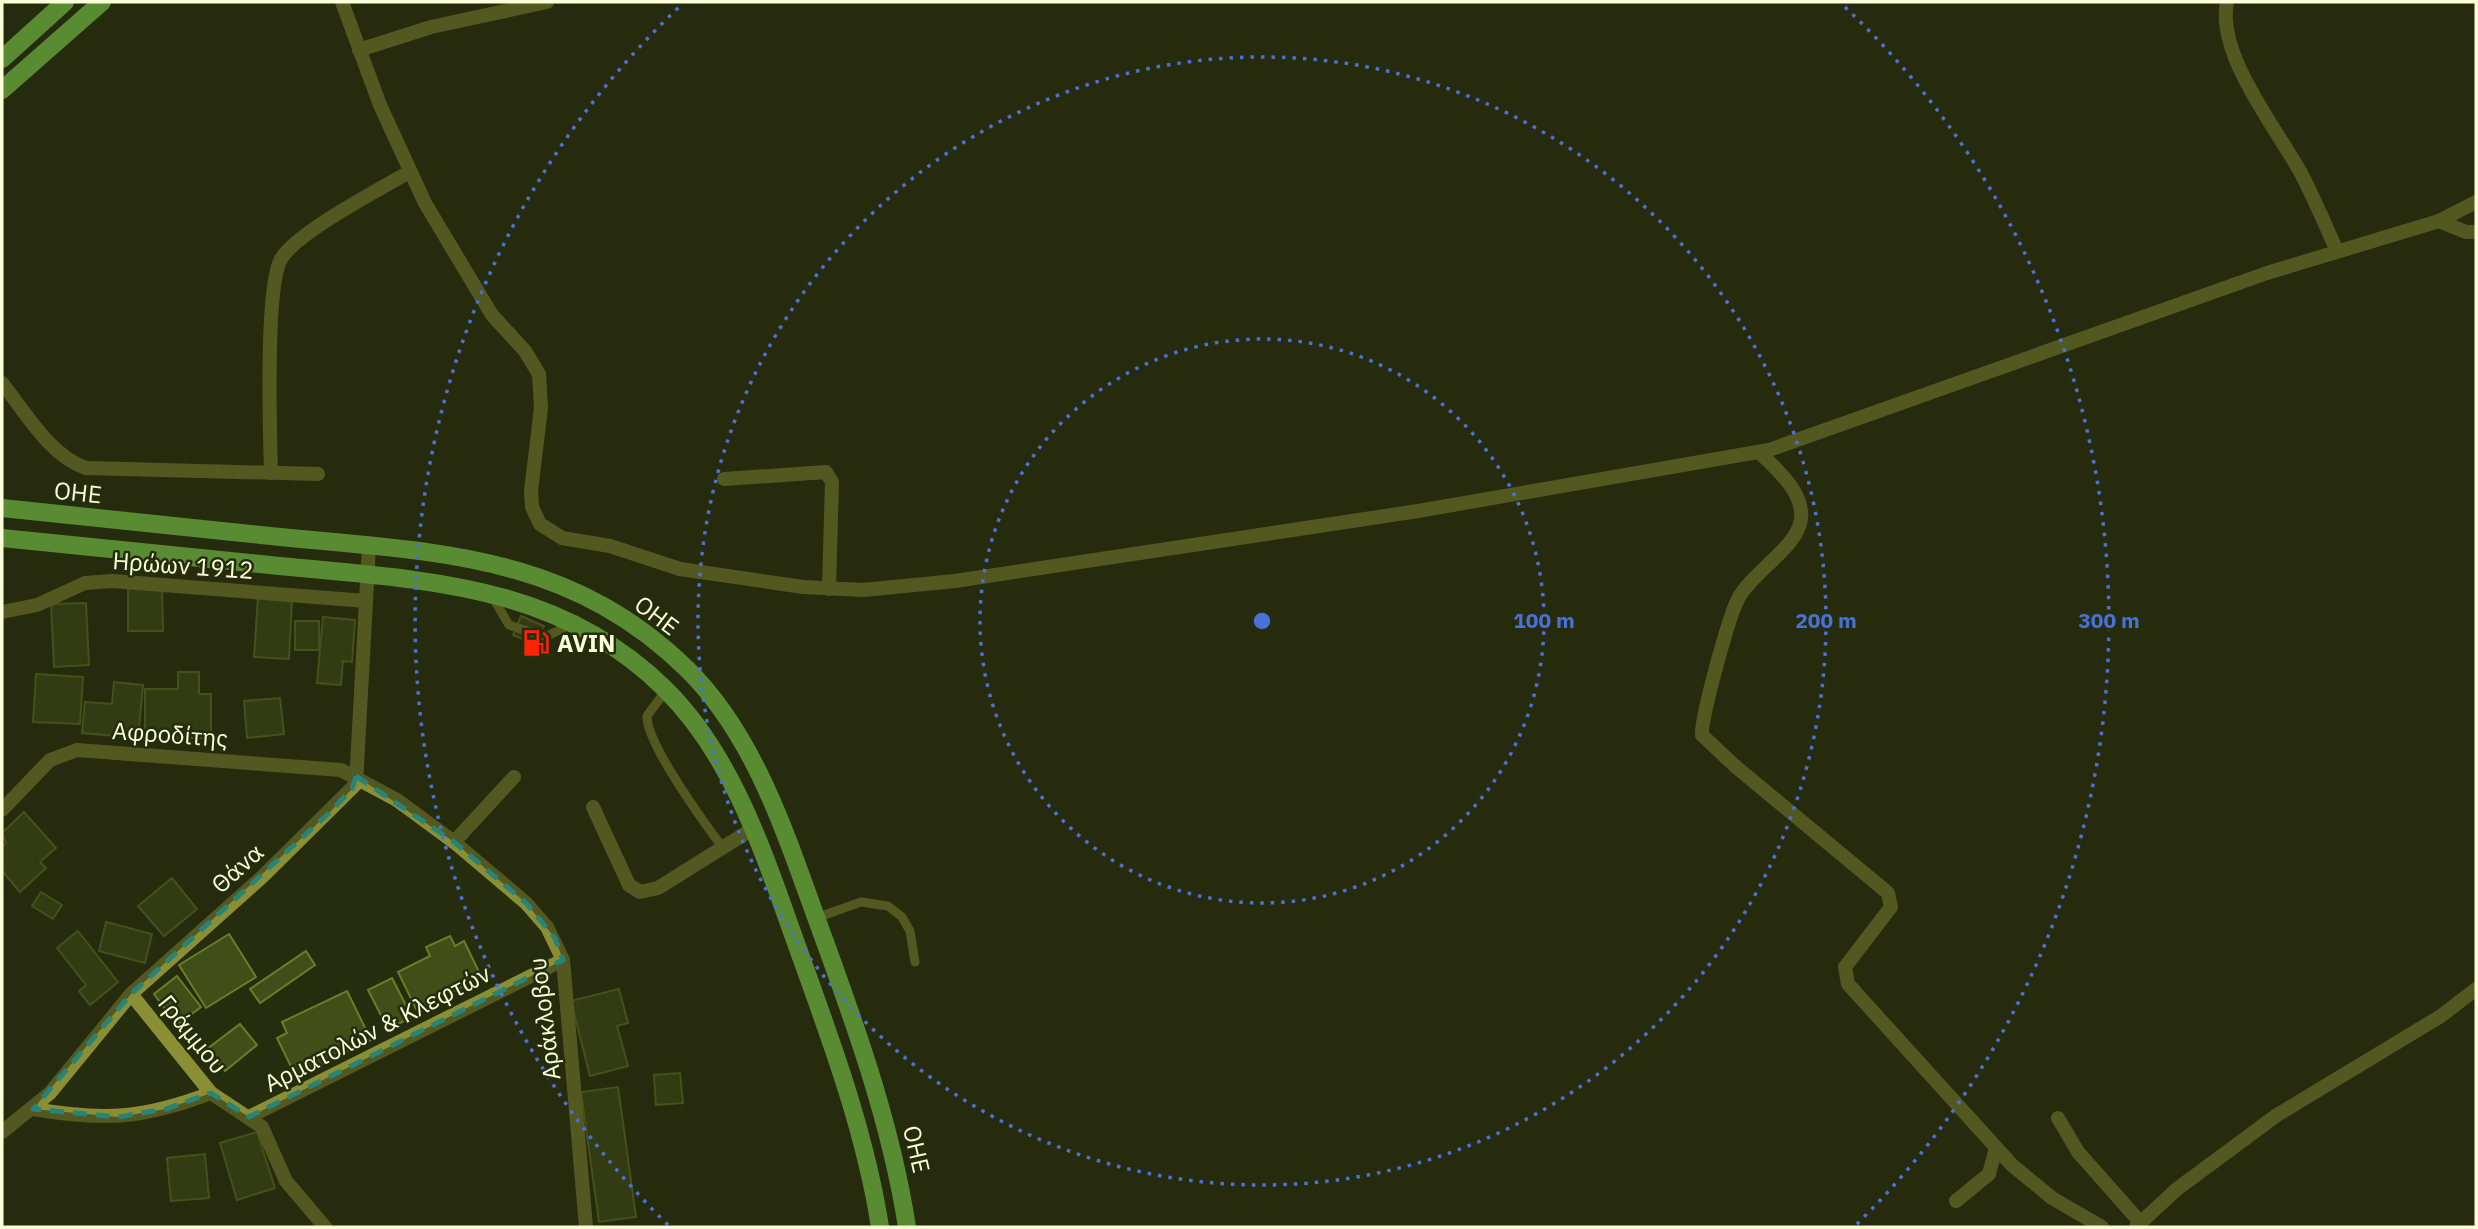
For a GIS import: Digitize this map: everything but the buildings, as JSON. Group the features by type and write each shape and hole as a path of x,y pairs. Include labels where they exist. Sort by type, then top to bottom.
{"main road":[{"path":"2,59 65,2"},
{"path":"2,90 103,2"},
{"name":"ΟΗΕ","path":"2,508 441,552 548,579 615,613 666,650 709,695 745,748 785,831 881,1107 907,1227"},
{"name":"ΟΗΕ","path":"2,538 436,581 547,610 622,655 666,690 703,737 754,828 852,1101 871,1173 880,1227"}],"street":[{"path":"342,2 409,172 482,301 530,357 539,374 541,408 531,499 540,524 562,538 610,547 680,569 744,581 830,589 895,588 956,581 1418,511 1759,452 2337,251 2439,221 2476,202"},
{"path":"359,50 431,27 547,2"},
{"path":"2227,2 2228,31 2238,63 2302,176 2337,251"},
{"path":"271,473 270,386 274,294 281,260 301,238 409,172"},
{"path":"2439,221 2466,232 2476,232"},
{"path":"2,383 55,448 67,460 86,468 318,474"},
{"path":"1759,452 1796,495 1801,519 1796,532 1737,600 1708,701 1702,735 1735,766 1888,893 1891,907 1848,961 1843,973 1845,979 1996,1148 2052,1198 2102,1227"},
{"path":"724,479 823,470 830,475 830,589"},
{"path":"356,776 369,546"},
{"name":"Ηρώων 1912","path":"2,612 37,605 85,583 112,582 366,601"},
{"name":"Αφροδίτης","path":"2,810 50,760 77,750 326,768 356,776"},
{"name":"Αράκλοβου","path":"356,776 397,800 454,842 543,920 555,937 564,960 586,1227"},
{"name":"Θάνα","path":"2,1132 33,1109 66,1076 131,994 329,813 352,789 356,776"},
{"path":"454,842 514,777"},
{"path":"593,807 629,885 640,892 658,888 754,828"},
{"name":"Αρματολών & Κλεφτών","path":"249,1117 564,960"},
{"path":"2059,1118 2078,1152 2138,1225 2176,1189 2277,1115 2441,1016 2476,989"},
{"name":"Γράμμου","path":"131,994 211,1093 249,1117 267,1136 290,1189 325,1227"},
{"path":"33,1109 71,1115 136,1116 211,1093"},
{"path":"1956,1201 1989,1174 1996,1148"}],"lane":[{"path":"491,594 509,625 545,637 573,624"},
{"path":"666,690 647,716 650,732 695,809 723,848"},
{"path":"816,918 861,902 888,906 902,917 910,931 915,962"}],"highlighted area":[{"path":"356,776 454,842 526,903 555,938 563,960 249,1117 211,1093 166,1109 118,1117 33,1109 131,994 329,813 352,789"}],"place":[{"name":"AVIN","path":"536,643"}]}
